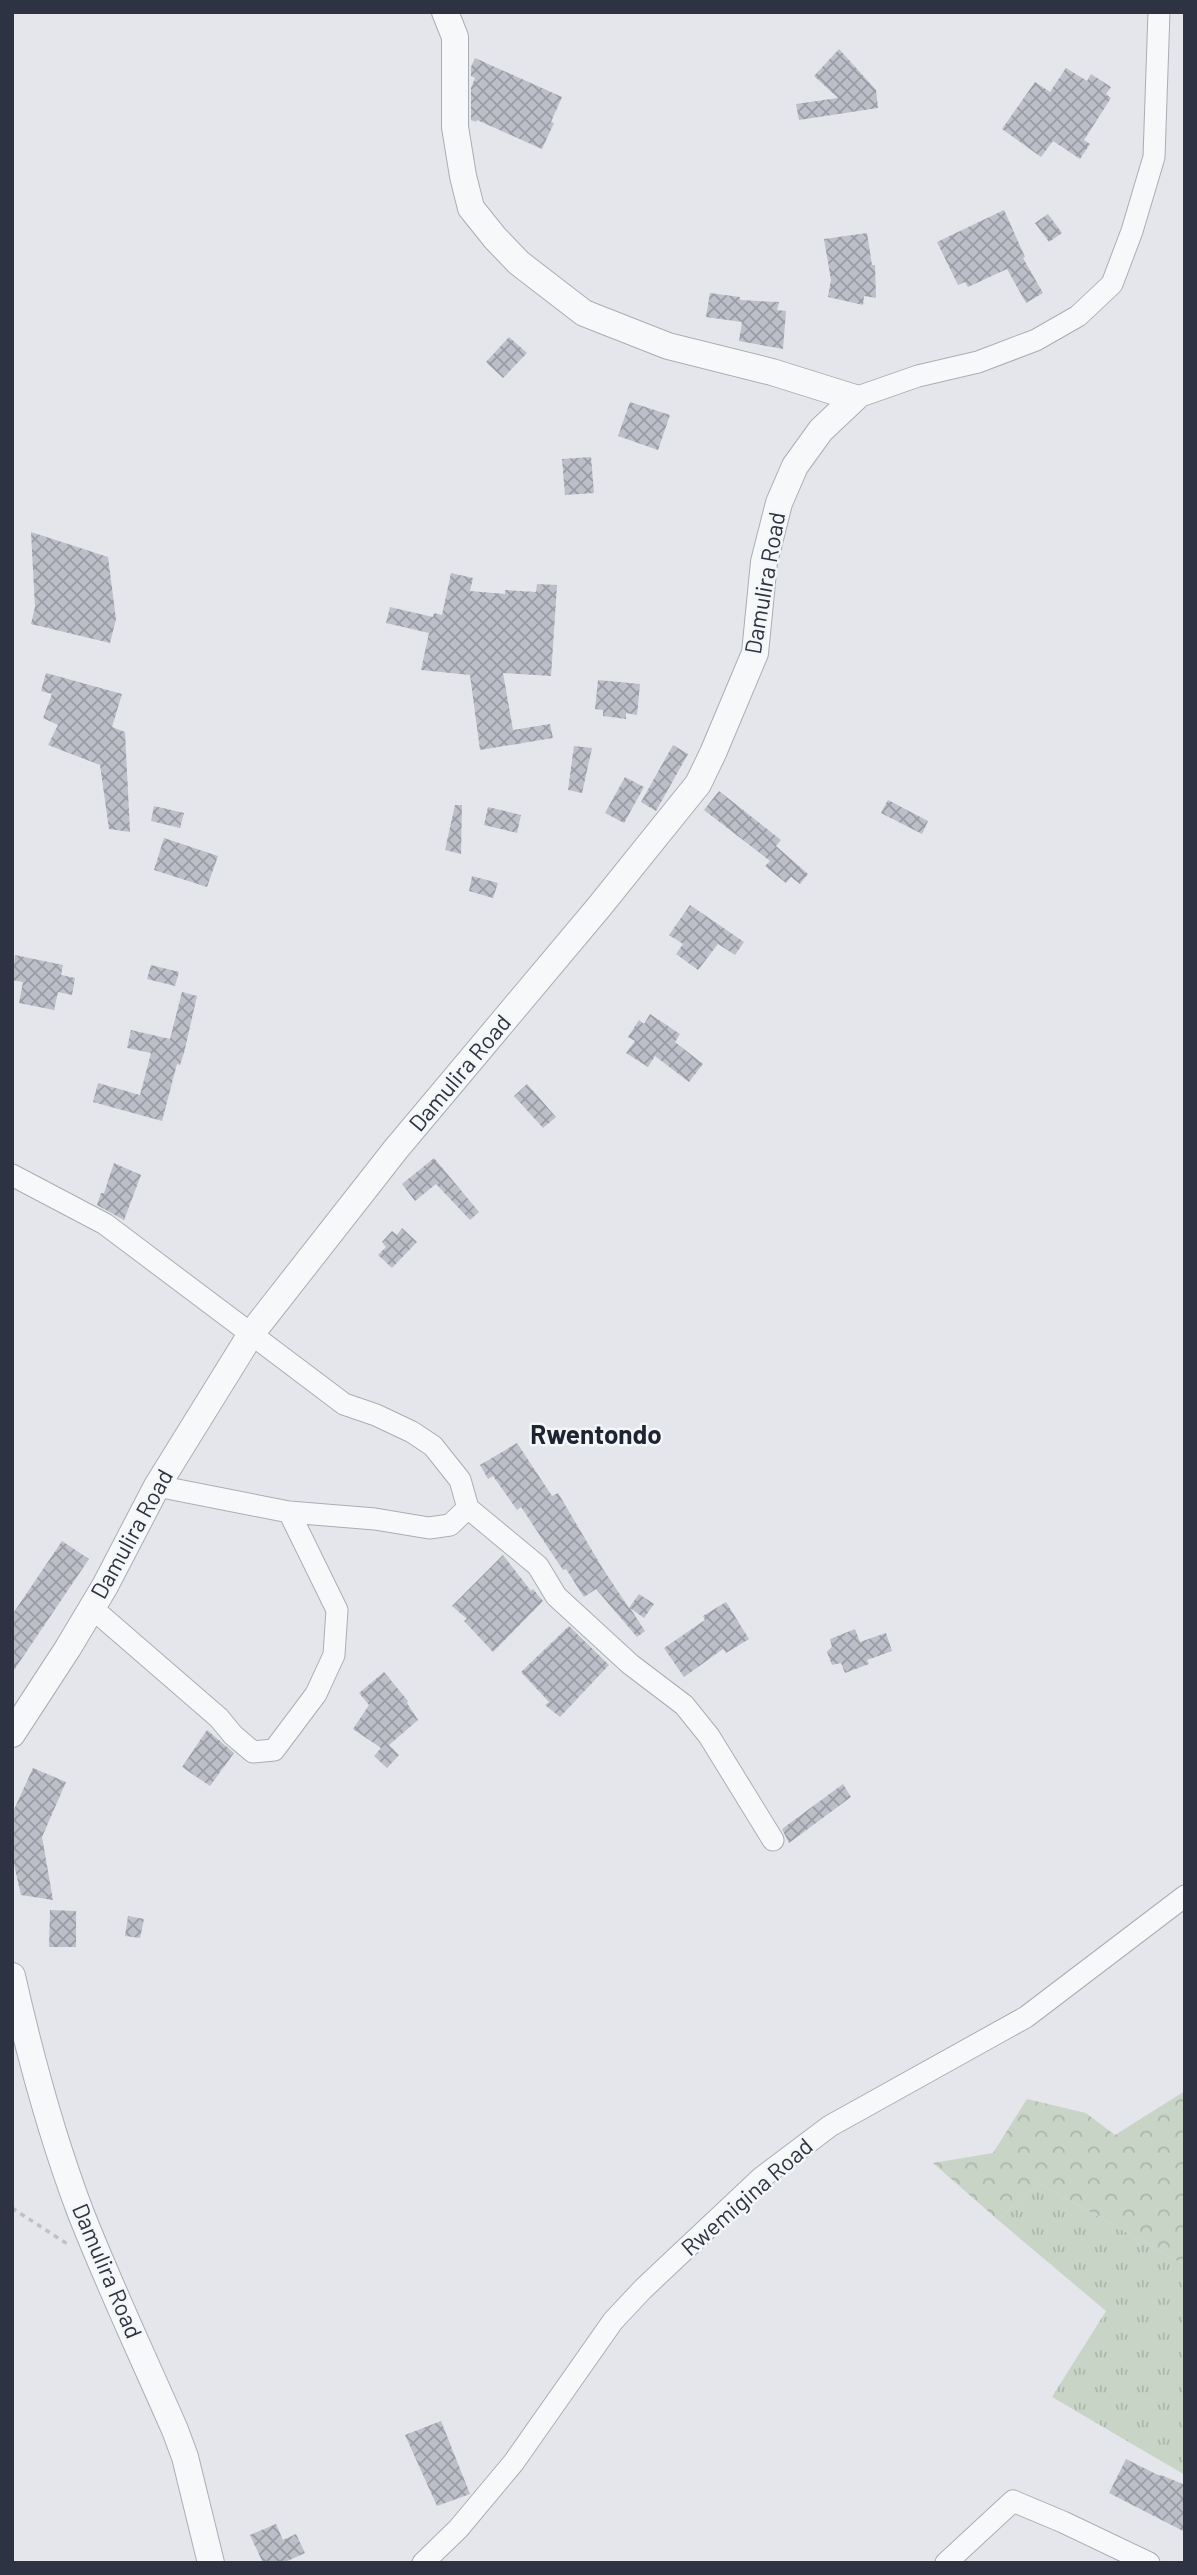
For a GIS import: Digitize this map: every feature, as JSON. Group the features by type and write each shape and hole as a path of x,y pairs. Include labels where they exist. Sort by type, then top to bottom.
{"street":[{"path":"444,12 455,37 455,127 471,208 519,263 584,313 668,346 772,372 855,398 918,376 978,362 1036,340 1078,316 1112,284 1132,231 1154,157 1159,12"},
{"name":"Damulira Road","path":"12,1734 92,1608 157,1486 251,1334 405,1138 599,907 698,784 754,653 764,562 779,503 795,466 821,430 855,398"},
{"path":"12,1175 105,1224 344,1405 376,1415 412,1432 433,1446 460,1480 468,1508 537,1566 556,1597 630,1664 684,1705 709,1736 773,1840"},
{"path":"157,1486 289,1512 375,1519 429,1528 450,1525 468,1508"},
{"path":"92,1608 219,1718 233,1735 253,1752 274,1750 316,1694 334,1655 337,1621 337,1610 289,1512"},
{"name":"Rwemigina Road","path":"423,2563 458,2529 514,2462 613,2321 643,2289 761,2178 830,2126 1026,2017 1185,1896"},
{"name":"Damulira Road","path":"12,1976 47,2114 102,2266 175,2430 185,2458 211,2563"},
{"path":"946,2563 1013,2501 1149,2563"}],"path":[{"path":"12,2208 102,2266"}],"green space":[{"path":"1185,2091 1185,2265 1038,2183 998,2220 933,2163 993,2153 1027,2099 1086,2113 1115,2135"},
{"path":"1038,2183 1185,2265 1185,2475 1052,2397 1106,2311 998,2220"}],"building":[{"path":"839,49 876,90 878,108 799,120 796,104 838,98 814,76"},
{"path":"475,58 562,97 542,149 477,120 471,120 471,88 475,78 471,76 471,67"},
{"path":"1066,68 1087,81 1091,74 1111,87 1106,94 1111,98 1084,140 1090,144 1080,159 1053,141 1041,157 1002,129 1035,82 1050,92"},
{"path":"1004,210 1025,257 1023,258 1043,293 1026,303 1007,269 968,287 965,282 958,285 937,242"},
{"path":"1048,214 1062,233 1049,242 1035,223"},
{"path":"867,233 872,265 875,265 876,298 864,296 863,305 828,297 831,280 824,239"},
{"path":"710,293 740,297 740,300 779,302 777,310 786,311 783,349 739,341 742,322 706,317"},
{"path":"509,337 527,353 503,378 486,362"},
{"path":"630,402 670,415 658,450 618,436"},
{"path":"591,457 594,493 565,495 562,459"},
{"path":"31,532 108,557 116,619 110,643 31,624 35,607"},
{"path":"451,573 473,578 470,591 505,594 505,590 536,592 537,584 557,585 551,676 503,673 513,730 550,724 553,738 480,750 470,675 421,670 429,633 386,623 390,607 433,617 434,613 442,615"},
{"path":"46,673 122,694 112,727 125,732 130,832 109,829 100,765 48,745 58,725 43,718 52,694 41,691"},
{"path":"598,680 640,684 637,715 626,713 626,719 603,716 603,710 595,709"},
{"path":"673,745 688,754 656,811 641,802"},
{"path":"574,746 592,748 582,793 568,790"},
{"path":"625,777 644,787 624,823 605,813"},
{"path":"719,791 781,840 776,846 808,874 800,884 791,877 786,883 765,866 770,861 704,810"},
{"path":"888,800 928,821 922,834 881,813"},
{"path":"455,805 462,805 461,854 445,850"},
{"path":"154,806 184,813 180,828 151,821"},
{"path":"488,807 521,815 517,833 484,825"},
{"path":"164,838 218,856 207,887 154,870"},
{"path":"472,876 498,883 493,898 469,891"},
{"path":"690,905 744,942 735,955 718,944 698,970 676,954 683,944 669,935"},
{"path":"15,955 63,965 61,975 75,978 72,995 58,992 54,1010 19,1003 23,982 12,980"},
{"path":"151,965 179,972 175,986 147,979"},
{"path":"182,992 197,996 184,1053 180,1065 177,1064 162,1121 93,1102 98,1083 140,1095 151,1053 127,1048 131,1030 170,1039"},
{"path":"650,1014 680,1034 675,1042 703,1064 689,1082 655,1056 648,1067 626,1053 635,1041 628,1037 639,1020 644,1024"},
{"path":"527,1084 556,1117 543,1128 514,1096"},
{"path":"434,1158 479,1212 470,1220 436,1184 415,1201 402,1184"},
{"path":"114,1163 141,1175 124,1220 97,1205"},
{"path":"402,1228 417,1242 392,1268 378,1255 386,1247 382,1242 392,1231 397,1235"},
{"path":"517,1443 552,1496 558,1493 629,1608 639,1594 654,1604 644,1618 630,1608 645,1631 637,1637 596,1589 584,1597 521,1507 517,1510 493,1476 488,1479 480,1465"},
{"path":"62,1541 89,1559 12,1673 12,1615"},
{"path":"503,1555 531,1591 533,1589 543,1601 493,1652 464,1621 467,1619 452,1606"},
{"path":"726,1602 749,1639 726,1653 723,1649 684,1677 664,1648 705,1620 703,1616"},
{"path":"569,1626 609,1665 560,1717 545,1705 549,1702 521,1672"},
{"path":"855,1629 860,1642 886,1633 892,1651 867,1660 869,1664 845,1673 841,1663 832,1665 827,1652 832,1647 830,1639"},
{"path":"384,1672 408,1701 418,1720 389,1745 399,1755 387,1768 374,1756 381,1748 353,1729 369,1705 359,1693"},
{"path":"207,1730 234,1753 210,1786 182,1767"},
{"path":"33,1768 66,1782 42,1837 53,1900 21,1895 12,1856 12,1814"},
{"path":"843,1784 851,1797 789,1843 782,1829"},
{"path":"50,1910 76,1911 76,1947 49,1947"},
{"path":"128,1916 144,1919 140,1938 125,1936"},
{"path":"441,2421 470,2494 437,2506 405,2435"},
{"path":"1126,2459 1185,2485 1185,2532 1109,2493"},
{"path":"276,2524 283,2540 296,2534 305,2553 283,2563 263,2563 250,2535"}],"district":[{"name":"Rwentondo","path":"596,1435"}]}
